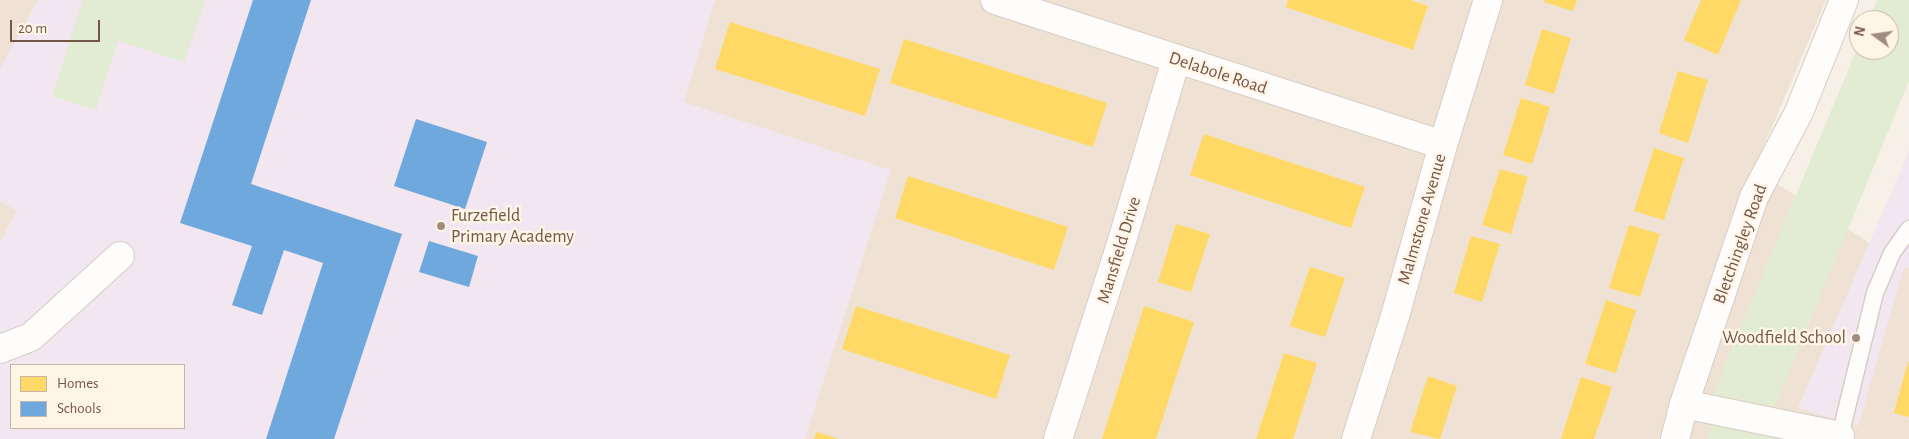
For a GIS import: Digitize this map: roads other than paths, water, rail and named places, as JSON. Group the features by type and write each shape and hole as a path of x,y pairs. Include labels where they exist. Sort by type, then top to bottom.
{"street":[{"name":"Delabole Road","path":"995,0 1176,60 1443,144"},
{"name":"Malmstone Avenue","path":"1356,439 1394,316 1443,144 1488,0"},
{"name":"Bletchingley Road","path":"1675,439 1684,404 1754,197 1799,112 1844,0"},
{"name":"Mansfield Drive","path":"1058,439 1121,244 1176,60"},
{"path":"0,349 31,337 120,256"},
{"path":"1684,404 1842,438"}],"lane":[{"path":"1842,438 1875,293 1892,254 1909,229"}],"place":[{"name":"Furzefield Primary Academy","path":"441,226"},
{"name":"Woodfield School","path":"1856,338"}]}
